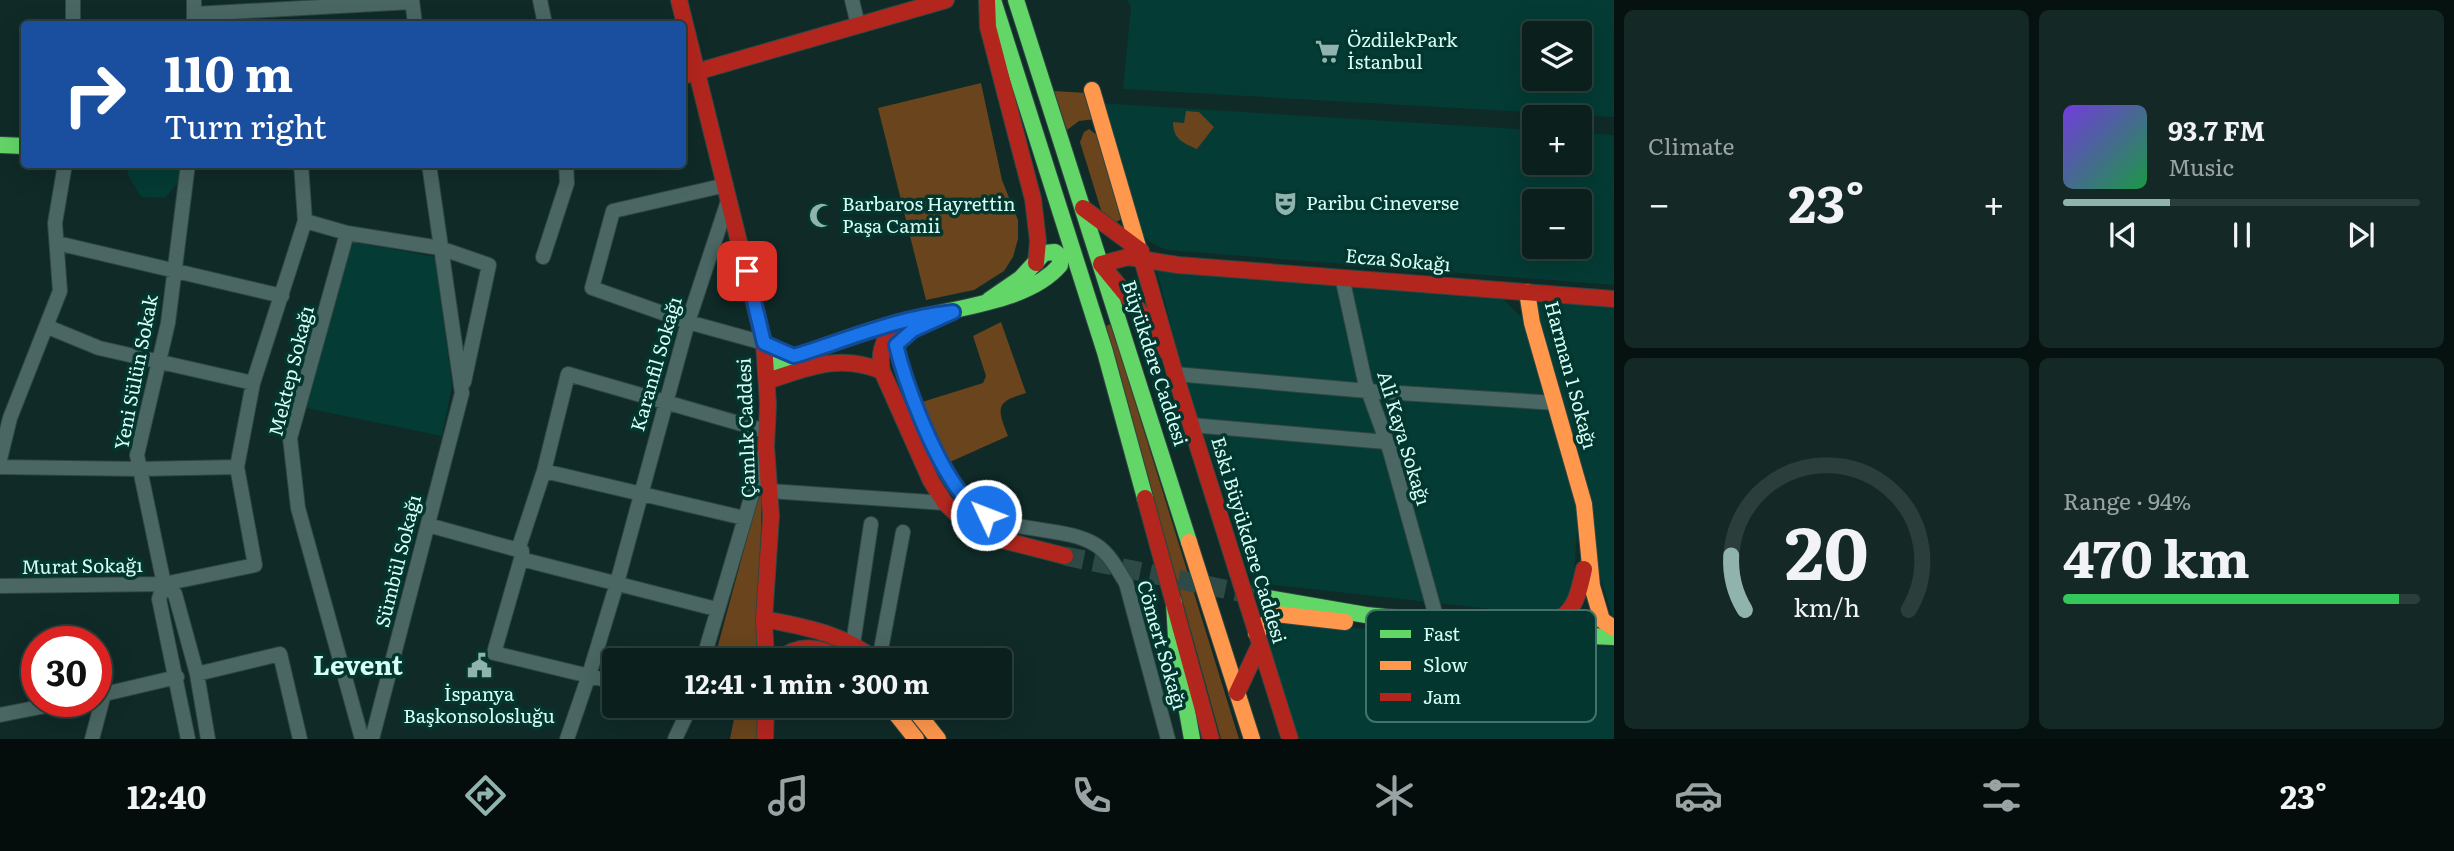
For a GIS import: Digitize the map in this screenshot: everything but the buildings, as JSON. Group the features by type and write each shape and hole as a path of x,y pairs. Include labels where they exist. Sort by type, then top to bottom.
{"main road":[{"path":"679,0 682,21"},
{"path":"690,75 946,0"},
{"path":"987,0 988,27 1033,199 1038,241 1035,263"},
{"path":"993,0 1086,290 1211,739"},
{"name":"Büyükdere Caddesi","path":"1016,0 1252,739"},
{"path":"686,48 690,75 728,191"},
{"path":"1092,90 1168,353"},
{"path":"0,145 21,146"},
{"name":"Çamlık Caddesi","path":"728,191 764,343 771,516 764,620 765,648"},
{"path":"1083,208 1141,255"},
{"path":"892,393 889,370 896,345 913,330 953,312 1006,295 1050,277 1060,265 1060,256 1055,252 1044,253 1005,291 989,300"},
{"path":"1086,290 1101,264 1141,255"},
{"name":"Ecza Sokağı","path":"1141,255 1178,265 1614,299"},
{"path":"1101,264 1154,330 1168,353"},
{"path":"1050,277 1073,281 1086,290"},
{"name":"Harman 1 Sokağı","path":"1527,292 1532,323 1584,504 1587,551"},
{"path":"766,375 794,356 931,314 953,312"},
{"path":"907,321 896,325 883,341 880,363 931,481 945,503 962,519 994,538 1065,556"},
{"path":"764,343 794,356"},
{"name":"Eski Büyükdere Caddesi","path":"1168,353 1290,739"},
{"path":"766,375 846,360 861,361 882,371"},
{"path":"1569,610 1576,604 1580,594 1587,551"},
{"path":"1587,551 1592,586 1602,620 1614,628"},
{"path":"1268,598 1366,615"},
{"path":"1174,602 1177,655 1192,739"},
{"path":"1333,608 1382,610"},
{"path":"1237,693 1258,639 1276,614 1366,623"},
{"path":"764,620 827,631 860,648"},
{"path":"1596,636 1614,637"},
{"path":"850,648 853,644"},
{"path":"765,739 766,718"},
{"path":"899,718 916,739"},
{"path":"920,718 934,737"}],"street":[{"path":"73,0 73,21"},
{"path":"540,0 544,21"},
{"path":"852,0 858,25"},
{"path":"194,13 412,1 415,21"},
{"path":"0,459 10,418 60,291 55,223 64,168"},
{"name":"Yeni Sülün Sokak","path":"164,584 137,455 168,323 188,168"},
{"path":"0,467 236,467 253,383 305,221 302,168"},
{"name":"Sümbül Sokağı","path":"430,168 462,393"},
{"path":"543,257 567,183 566,168"},
{"path":"728,191 612,211 592,288 688,322 764,343"},
{"name":"Karanfil Sokağı","path":"567,739 617,583 688,322 728,191"},
{"path":"305,221 347,233 440,248"},
{"name":"Mektep Sokağı","path":"347,233 290,438 298,508 362,739"},
{"path":"57,243 282,296"},
{"name":"Sümbül Sokağı","path":"372,739 462,393 489,265 440,248"},
{"name":"Ali Kaya Sokağı","path":"1342,277 1368,391 1386,442 1434,609"},
{"path":"48,327 99,348 253,383"},
{"name":"Cömert Sokağı","path":"896,345 911,394 936,450 954,484 967,500 986,515 1007,524 1081,539 1097,546 1113,562 1126,583 1168,739"},
{"path":"602,679 494,653 568,374 666,402 766,438 706,648"},
{"path":"1175,374 1368,391 1556,403"},
{"path":"1191,425 1386,442"},
{"name":"Murat Sokağı","path":"0,586 164,584 255,565 236,467"},
{"path":"544,471 744,518"},
{"path":"769,491 945,503"},
{"path":"853,644 872,524"},
{"path":"428,525 519,555 716,609"},
{"path":"879,648 903,532"},
{"path":"188,739 159,599 164,584 175,594 197,674 208,739"},
{"path":"197,674 280,654 300,739"},
{"path":"112,692 177,677"},
{"path":"0,715 21,711"},
{"path":"92,739 96,717"},
{"path":"675,739 685,718"}],"shaded area":[{"name":"ÖzdilekPark İstanbul","path":"1127,0 1614,0 1614,117 1592,116 1592,105 1522,105 1522,112 1123,89 1131,7"},
{"path":"981,83 1002,180 1018,220 1018,239 1013,257 1004,271 974,290 926,300 878,108"},
{"path":"1054,91 1087,93 1096,119 1079,121 1067,130"},
{"path":"1098,103 1522,129 1522,175 1592,175 1592,134 1614,135 1614,285 1166,250 1150,242 1139,231"},
{"path":"1186,111 1199,112 1214,127 1197,149 1183,142 1175,133 1173,122 1184,123"},
{"path":"1089,129 1098,136 1123,218 1115,223 1101,210 1080,142 1084,132"},
{"path":"129,168 185,168 187,172 165,198 141,197 127,173"},
{"path":"349,241 435,257 452,385 442,436 306,408"},
{"path":"1157,271 1496,292 1523,319 1541,300 1614,304 1614,622 1579,505 1573,586 1565,602 1555,610 1498,610 1256,583 1184,377"},
{"path":"1001,322 1026,393 1009,400 1001,407 1008,436 950,462 922,402 983,383 986,376 973,336"},
{"path":"1111,324 1239,739 1221,739 1106,326"},
{"path":"762,483 758,648 717,648"},
{"path":"1283,622 1366,629 1366,722 1596,722 1596,647 1614,647 1614,739 1286,739 1259,649 1267,630"},
{"path":"734,718 757,718 757,739 730,739"}],"tunnel":[{"path":"1065,556 1268,598"}],"traffic: fast":[{"path":"993,0 1105,352 1145,498"},
{"path":"1016,0 1189,542"},
{"path":"0,145 21,146"},
{"path":"766,368 899,322 1007,297 1045,278 1060,265 1060,256 1055,252 1044,253 1021,278 989,300"},
{"path":"1268,598 1366,615"},
{"path":"1174,602 1177,655 1192,739"},
{"path":"1596,636 1614,637"}],"traffic: slow":[{"path":"1092,90 1139,250"},
{"path":"1527,292 1532,323 1584,504 1592,586 1602,620 1614,628"},
{"path":"1189,542 1252,739"},
{"path":"1256,633 1276,614 1345,622"},
{"path":"899,718 916,739"},
{"path":"921,718 938,739"}],"traffic: jam":[{"path":"679,0 684,21"},
{"path":"686,75 946,0"},
{"path":"987,0 988,27 1033,199 1038,241 1036,263"},
{"path":"686,28 764,343 768,405 766,446 771,516 764,619 765,648"},
{"path":"1083,208 1141,251"},
{"path":"1168,353 1155,330 1101,264 1128,257 1178,265 1614,299"},
{"path":"1142,259 1175,374 1290,739"},
{"path":"900,324 884,345 882,371 931,481 945,503 962,519 994,538 1065,556"},
{"path":"767,381 824,364 852,363 882,371"},
{"path":"1145,498 1211,739"},
{"path":"1569,610 1577,595 1584,569"},
{"path":"764,619 808,628 858,648"},
{"path":"1237,693 1260,644"},
{"path":"765,739 766,718"}],"place":[{"name":"ÖzdilekPark İstanbul","path":"1327,51"},
{"name":"Paribu Cineverse","path":"1286,203"},
{"name":"Barbaros Hayrettin Paşa Camii","path":"822,215"},
{"name":"İspanya Başkonsolosluğu","path":"479,666"}],"district":[{"name":"Levent","path":"358,666"}],"route":[{"path":"747,271 764,343 794,356 895,323 931,314 953,312 913,330 896,345 911,394 954,484 967,500 986,515"}]}
